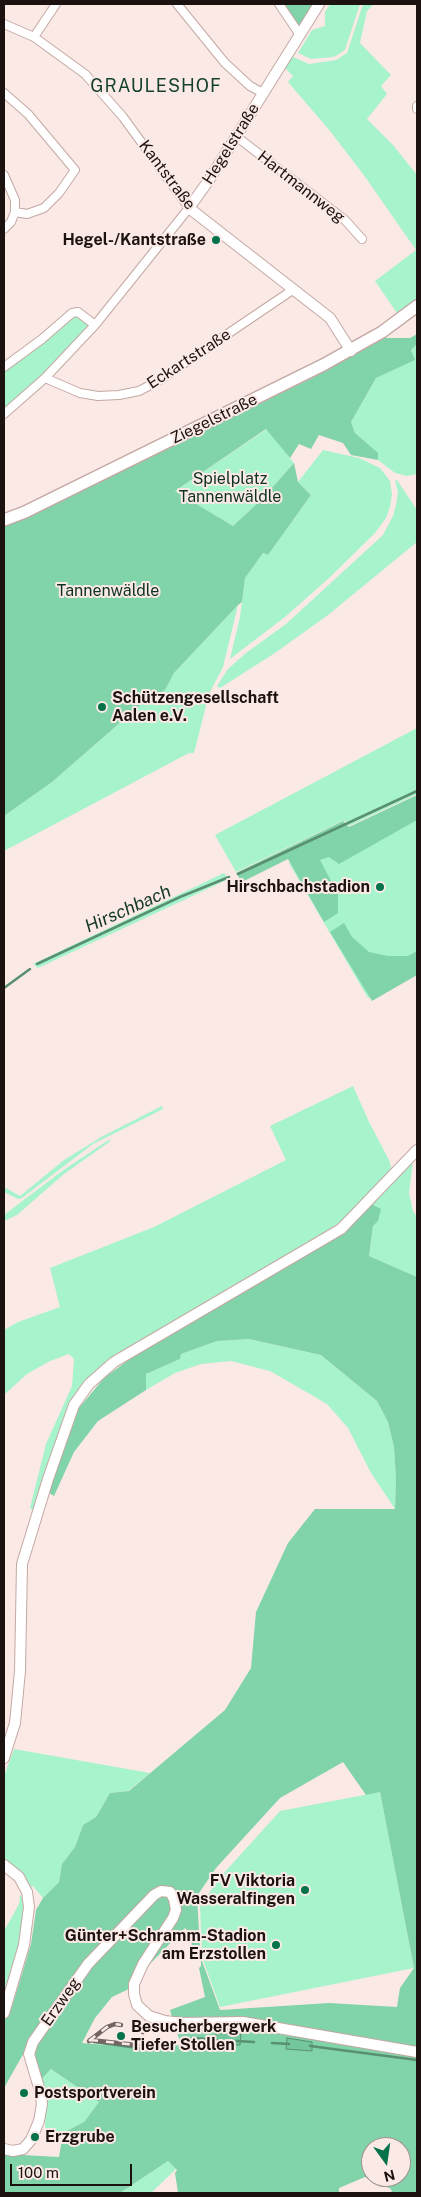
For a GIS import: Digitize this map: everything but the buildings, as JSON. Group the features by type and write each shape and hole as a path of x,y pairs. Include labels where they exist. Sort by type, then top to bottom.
{"main road":[{"name":"Ziegelstraße","path":"4,520 25,512 169,442 351,351 382,332 417,306"}],"street":[{"path":"34,37 56,4"},
{"path":"177,4 225,63 250,86 263,93"},
{"path":"279,4 300,36"},
{"name":"Hegelstraße","path":"4,414 45,378 95,325 189,208 319,4"},
{"name":"Kantstraße","path":"4,24 34,37 85,74 123,117 189,208 330,318 351,351"},
{"path":"4,93 28,114 75,170 59,194 44,208 27,214 15,212"},
{"name":"Hartmannweg","path":"236,137 345,220 362,239"},
{"path":"4,174 14,200 15,212 11,222 4,229"},
{"name":"Eckartstraße","path":"45,378 80,393 98,396 119,395 139,391 158,382 294,289"},
{"path":"4,367 42,339 72,312 78,312 95,325"},
{"path":"4,1758 15,1723 20,1671 22,1564 48,1479 74,1405 90,1384 114,1362 340,1229 417,1150"},
{"path":"4,1865 19,1877 27,1892 29,1907 24,1945 4,2013"},
{"name":"Erzweg","path":"4,2149 13,2151 23,2149 31,2140 39,2122 42,2104 29,2054 34,2042 88,1964 154,1895 161,1891 170,1892 174,1898 176,1910 173,1918 143,1964 134,1984 137,2005 149,2016 165,2021 182,2023 243,2022 417,2052"}],"green space":[{"path":"284,4 314,4 300,27"},
{"path":"330,4 360,4 345,50 334,57 311,59 298,53 312,30 325,26 325,12"},
{"path":"363,4 374,4 367,11 360,43 391,75 381,86 387,94 367,119 393,145 417,175 417,298 397,313 375,281 416,250 363,174 330,131 288,82 293,76 284,67 291,56 309,64 336,60 347,53"},
{"path":"72,313 95,325 4,414 4,367"},
{"name":"Tannenwäldle","path":"417,334 417,344 411,350 415,360 376,378 351,422 355,433 378,453 378,460 351,455 343,443 319,435 311,449 299,444 290,458 266,429 175,491 233,526 262,499 294,463 298,482 311,495 268,555 263,553 245,578 242,602 174,673 165,690 145,701 52,782 4,816 4,524 139,463 314,377 383,338 410,338"},
{"path":"417,344 417,474 407,476 395,473 378,460 377,453 355,433 351,422 376,378 414,360 411,350"},
{"name":"Spielplatz Tannenwäldle","path":"267,429 294,463 262,499 233,526 175,491"},
{"path":"323,450 359,458 380,468 390,481 392,494 386,518 375,533 328,579 285,617 230,659 240,617 245,578 263,553 268,555 311,495 298,482"},
{"path":"397,480 417,510 417,542 328,615 275,653 220,688 217,686 228,669 246,653 286,624 383,535 393,516 396,505 398,492 395,481"},
{"path":"238,605 223,667 209,694 194,753 189,753 4,851 4,816 52,782 145,701 165,690 174,673"},
{"path":"417,728 417,794 349,826 345,821 342,821 236,872 215,835"},
{"path":"417,795 417,820 339,864 329,857 320,860 338,894 338,913 324,922 288,859 242,882 236,873 343,821 349,827"},
{"path":"417,803 417,970 368,998 289,863"},
{"path":"224,873 229,879 38,968 33,964"},
{"path":"344,923 352,937 369,952 388,956 408,956 417,951 417,975 372,1001 330,932"},
{"path":"353,1086 392,1170 341,1221 315,1240 246,1282 140,1340 81,1385 63,1419 34,1511 30,1508 46,1444 72,1386 74,1359 69,1354 50,1361 27,1374 4,1395 4,1330 18,1322 60,1307 50,1268 154,1227 286,1160 270,1126"},
{"path":"162,1106 163,1109 93,1144 22,1198 18,1199 4,1192 4,1187 20,1196 64,1160 103,1136"},
{"path":"112,1140 64,1174 17,1215 4,1221 4,1215 62,1171 107,1141"},
{"path":"413,1161 409,1193 413,1211 417,1217 417,1277 369,1256 373,1226 378,1221 372,1204"},
{"path":"367,1202 381,1209 378,1221 373,1226 369,1256 417,1277 417,2193 392,2193 391,2189 387,2187 411,2187 411,2137 361,2137 361,2179 339,2188 339,2193 178,2193 175,2173 177,2170 168,2161 120,2193 4,2193 4,2154 59,2157 63,2133 84,2122 99,2102 51,2069 39,2082 26,2049 4,2088 4,2006 12,2007 31,1944 36,1910 43,1898 59,1882 62,1864 75,1847 83,1825 96,1817 110,1793 129,1791 225,1710 251,1668 256,1612 288,1543 315,1509 395,1509 394,1447 388,1422 377,1401 321,1355 249,1339 217,1341 181,1354 180,1359 146,1374 146,1390 98,1421 74,1452 54,1496 48,1492 79,1408 104,1378 134,1356 343,1226","holes":["343,1762 366,1795 380,1792 414,1968 400,1988 397,2007 329,2003 220,2010 201,1961 199,1968 205,1997 170,2010 181,2045 141,2048 82,2043 95,2018 112,1997 131,1988 150,1964 185,1928 188,1931 193,1949 200,1948 197,1896 216,1868 280,1798"]},
{"path":"249,1339 321,1355 377,1401 388,1422 394,1447 395,1509 371,1473 348,1428 327,1404 270,1371 231,1361 201,1364 175,1373 146,1390 146,1374 180,1359 181,1354 217,1341"},
{"path":"14,1749 150,1773 128,1791 110,1793 96,1817 83,1825 75,1847 62,1864 59,1882 43,1898 33,1886 30,1887 4,1861 4,1776"},
{"name":"FV Viktoria Wasseralfingen","path":"380,1792 414,1968 220,2007 202,1957 200,1905 223,1874 280,1811"},
{"path":"20,1895 24,1900 25,1910 19,1948 4,1999 4,1931 19,1904"},
{"path":"51,2069 99,2102 84,2122 63,2133 45,2128 46,2101 39,2082"},
{"path":"168,2161 176,2169 151,2193 120,2193"}],"shaded area":[{"path":"216,2033 241,2034 240,2045 215,2044"},
{"path":"287,2038 312,2042 312,2051 286,2049"}],"waterway":[{"name":"Hirschbach","path":"238,874 417,791"},
{"name":"Hirschbach","path":"37,964 180,897 229,877"},
{"name":"Hirschbach","path":"4,988 30,969"},
{"path":"183,2041 194,2038 217,2040"},
{"path":"237,2041 254,2042"},
{"path":"94,2042 145,2049 175,2043"},
{"path":"272,2043 289,2044"},
{"path":"310,2046 417,2060"}],"railway":[{"path":"89,2041 107,2027 115,2024 121,2025"},
{"path":"139,2029 143,2032"},
{"path":"90,2040 136,2045 142,2042"}],"place":[{"name":"Hegel-/Kantstraße","path":"216,240"},
{"name":"Schützengesellschaft Aalen e.V.","path":"102,707"},
{"name":"Hirschbachstadion","path":"380,887"},
{"name":"FV Viktoria Wasseralfingen","path":"305,1890"},
{"name":"Günter+Schramm-Stadion am Erzstollen","path":"276,1945"},
{"name":"Besucherbergwerk Tiefer Stollen","path":"121,2036"},
{"name":"Postsportverein","path":"24,2093"},
{"name":"Erzgrube","path":"35,2137"}],"district":[{"name":"GRAULESHOF","path":"156,86"}]}
